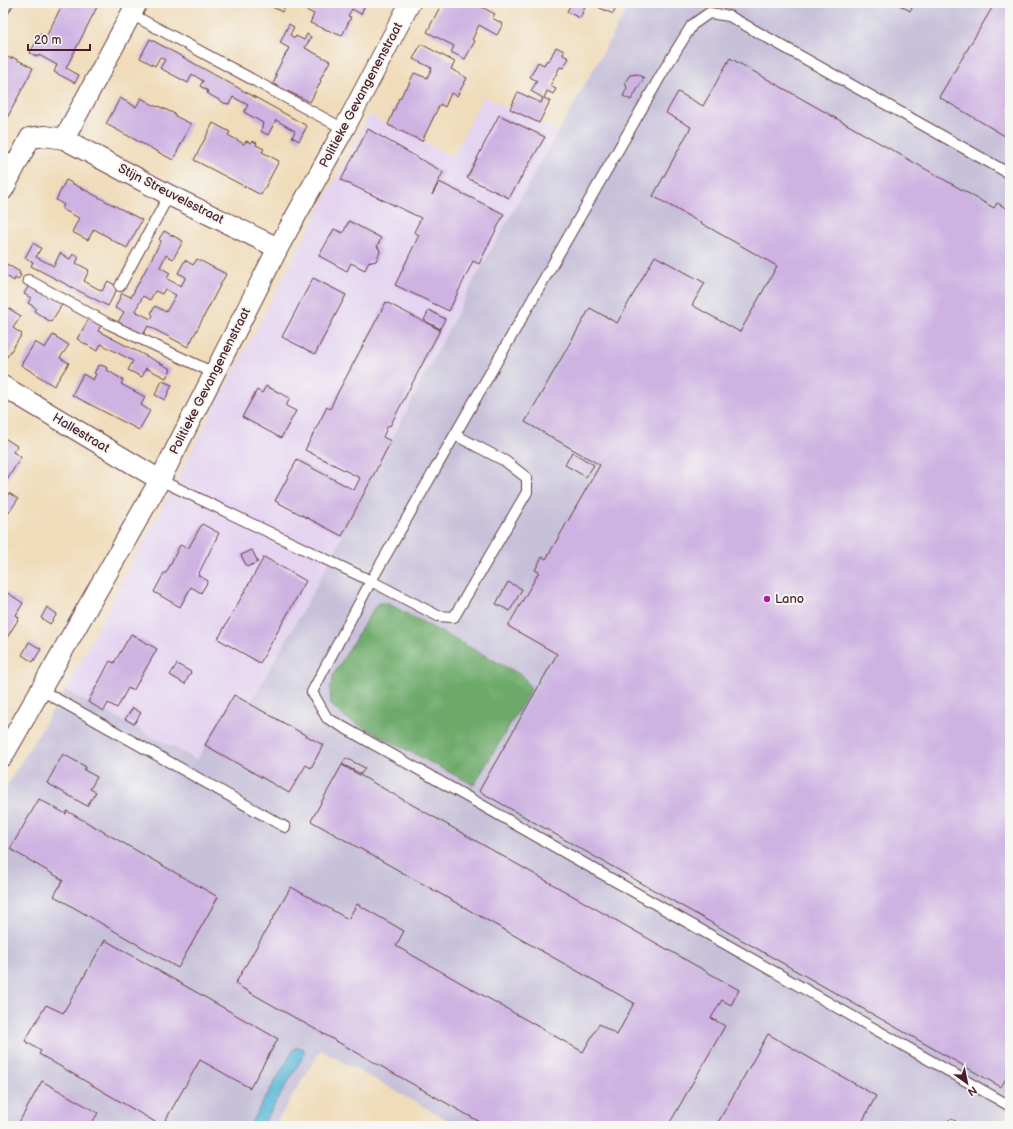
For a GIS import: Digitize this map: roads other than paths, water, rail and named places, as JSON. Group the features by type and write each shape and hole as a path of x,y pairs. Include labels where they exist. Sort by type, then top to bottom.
{"street":[{"name":"Politieke Gevangenenstraat","path":"3,756 160,480 278,248 344,129 410,3"},
{"path":"64,139 134,9"},
{"name":"Stijn Streuvelsstraat","path":"3,190 10,160 30,138 45,136 64,139 169,195 278,248"},
{"name":"Hallestraat","path":"3,386 160,480"}],"lane":[{"path":"134,9 344,129"},
{"path":"1010,174 729,16 709,13 692,25 668,63 371,581 312,692 327,718 1010,1106"},
{"path":"120,286 169,195"},
{"path":"28,280 109,324 214,373"},
{"path":"160,480 371,581 438,616 454,617 527,492 528,478 505,461 455,435"},
{"path":"41,690 284,828"}],"water":[{"path":"297,1047 304,1049 304,1055 262,1126 249,1126 294,1049"}],"place":[{"name":"Lano","path":"767,599"}]}
